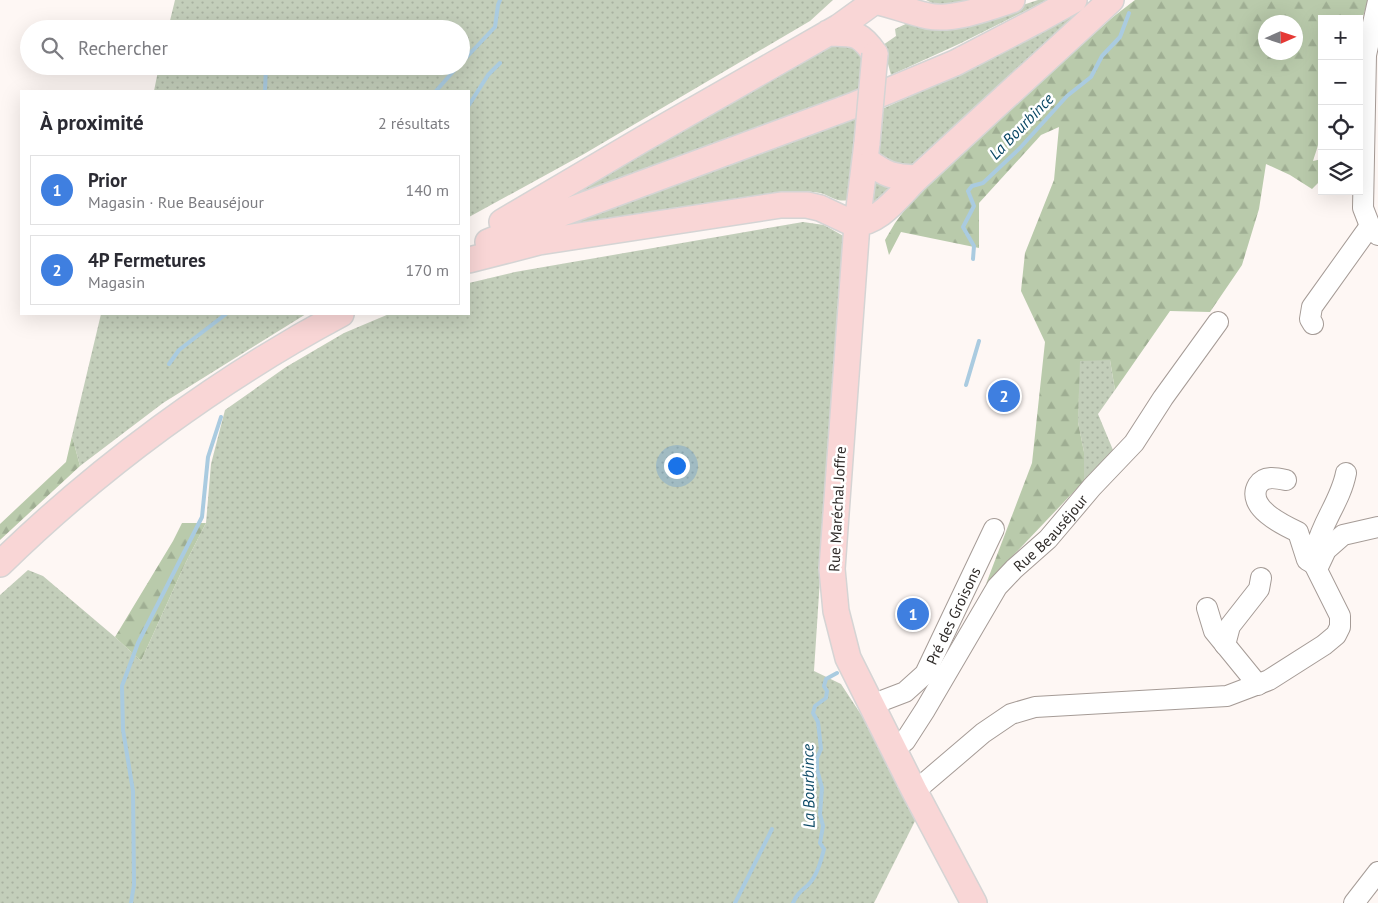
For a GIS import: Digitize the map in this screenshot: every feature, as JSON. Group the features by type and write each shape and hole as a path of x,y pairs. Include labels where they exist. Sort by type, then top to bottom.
{"main road":[{"path":"470,241 651,134 840,27 876,0 928,16 943,17 990,8 1012,0"},
{"name":"Rue Maréchal Joffre","path":"876,0 874,54 866,152 857,224 832,569 836,611 848,658 914,790 974,903"},
{"path":"470,250 522,228 912,82 955,63 1036,22 1074,0"},
{"path":"470,260 539,242 781,205 807,205 820,208 857,224 872,219 887,208 917,178 1111,0"},
{"path":"828,33 852,33 866,40 874,54"},
{"path":"866,152 878,169 892,177 917,178"},
{"path":"0,564 88,485 157,432 220,386 339,315"}],"street":[{"path":"1313,324 1310,319 1312,307 1374,230 1363,208 1366,56 1378,1"},
{"name":"Rue Beauséjour","path":"893,748 905,741 997,587 1048,539 1092,487 1134,443 1163,398 1218,322"},
{"path":"1315,567 1316,548 1346,473"},
{"path":"914,790 983,733 1011,714 1035,707 1227,696 1268,680 1324,645 1336,635 1340,627 1340,616 1315,567 1307,560 1298,532 1277,522 1268,515 1258,504 1255,496 1256,488 1260,481 1274,478 1286,480"},
{"path":"1315,567 1326,550 1343,535 1378,527"},
{"name":"Pré des Groisons","path":"871,705 905,692 925,674 994,529"},
{"path":"1225,645 1230,626 1258,589 1261,578"},
{"path":"1207,608 1214,631 1258,684"},
{"path":"1355,903 1378,872"}],"green space":[{"path":"175,0 833,0 810,21 584,154 470,216 470,90 154,90 157,75 470,75 470,20 170,20"},
{"path":"926,0 966,0 966,8 940,7"},
{"path":"1038,0 1047,0 959,44 891,75 883,45 896,36 895,29 912,21 1011,9"},
{"path":"1094,0 922,165 899,169 874,151 882,109 992,59"},
{"path":"1135,0 1368,0 1363,17 1363,15 1318,15 1318,145 1313,161 1318,160 1318,183 1312,189 1290,175 1266,164 1259,209 1242,265 1210,312 1170,311 1115,390 1110,360 1080,361 1078,422 1084,452 1084,481 986,584 1032,463 1045,342 1021,291 1025,253 1054,180 1059,127 1041,135 979,203 979,248 901,232 889,255 885,240 895,223 924,184 1113,17"},
{"path":"846,42 866,52 862,92 555,206 555,200 820,44"},
{"path":"861,114 854,198 840,200 821,193 805,191 576,230 525,236"},
{"path":"872,173 904,183 879,202 874,201 870,197"},
{"path":"803,222 824,225 847,238 831,409 814,671 841,684 881,745 916,819 874,903 0,903 0,595 28,570 43,576 141,661 184,566 206,523 211,464 225,410 286,367 344,333 387,315 470,315 470,283 515,272"},
{"path":"101,315 304,315 163,403 80,466 72,436"},
{"path":"1079,360 1110,360 1115,390 1098,414 1113,450 1084,481 1084,452 1078,422"},
{"path":"72,436 80,466 0,540 0,524 66,462"},
{"path":"182,523 206,523 184,566 141,661 115,637"}],"waterway":[{"path":"470,53 495,27 500,0"},
{"name":"La Bourbince","path":"973,259 974,246 963,227 974,206 968,191 972,186 983,183 1020,148 1067,96 1091,77 1102,56 1120,37 1129,13"},
{"path":"470,103 488,75 500,63"},
{"path":"265,90 266,75"},
{"path":"437,90 450,75"},
{"path":"169,364 179,350 225,315"},
{"name":"La Bourbince","path":"966,385 979,341"},
{"path":"131,903 134,885 133,791 123,730 122,686 138,643 202,517 208,457 221,417"},
{"name":"La Bourbince","path":"793,903 814,877 824,849 820,843 823,826 820,814 822,788 817,769 817,758 821,749 818,722 813,713 815,706 826,698 827,691 824,686 826,679 837,673"},
{"path":"735,903 772,829"}],"place":[{"name":"4P Fermetures","path":"1004,396"},
{"name":"Prior","path":"913,614"}]}
